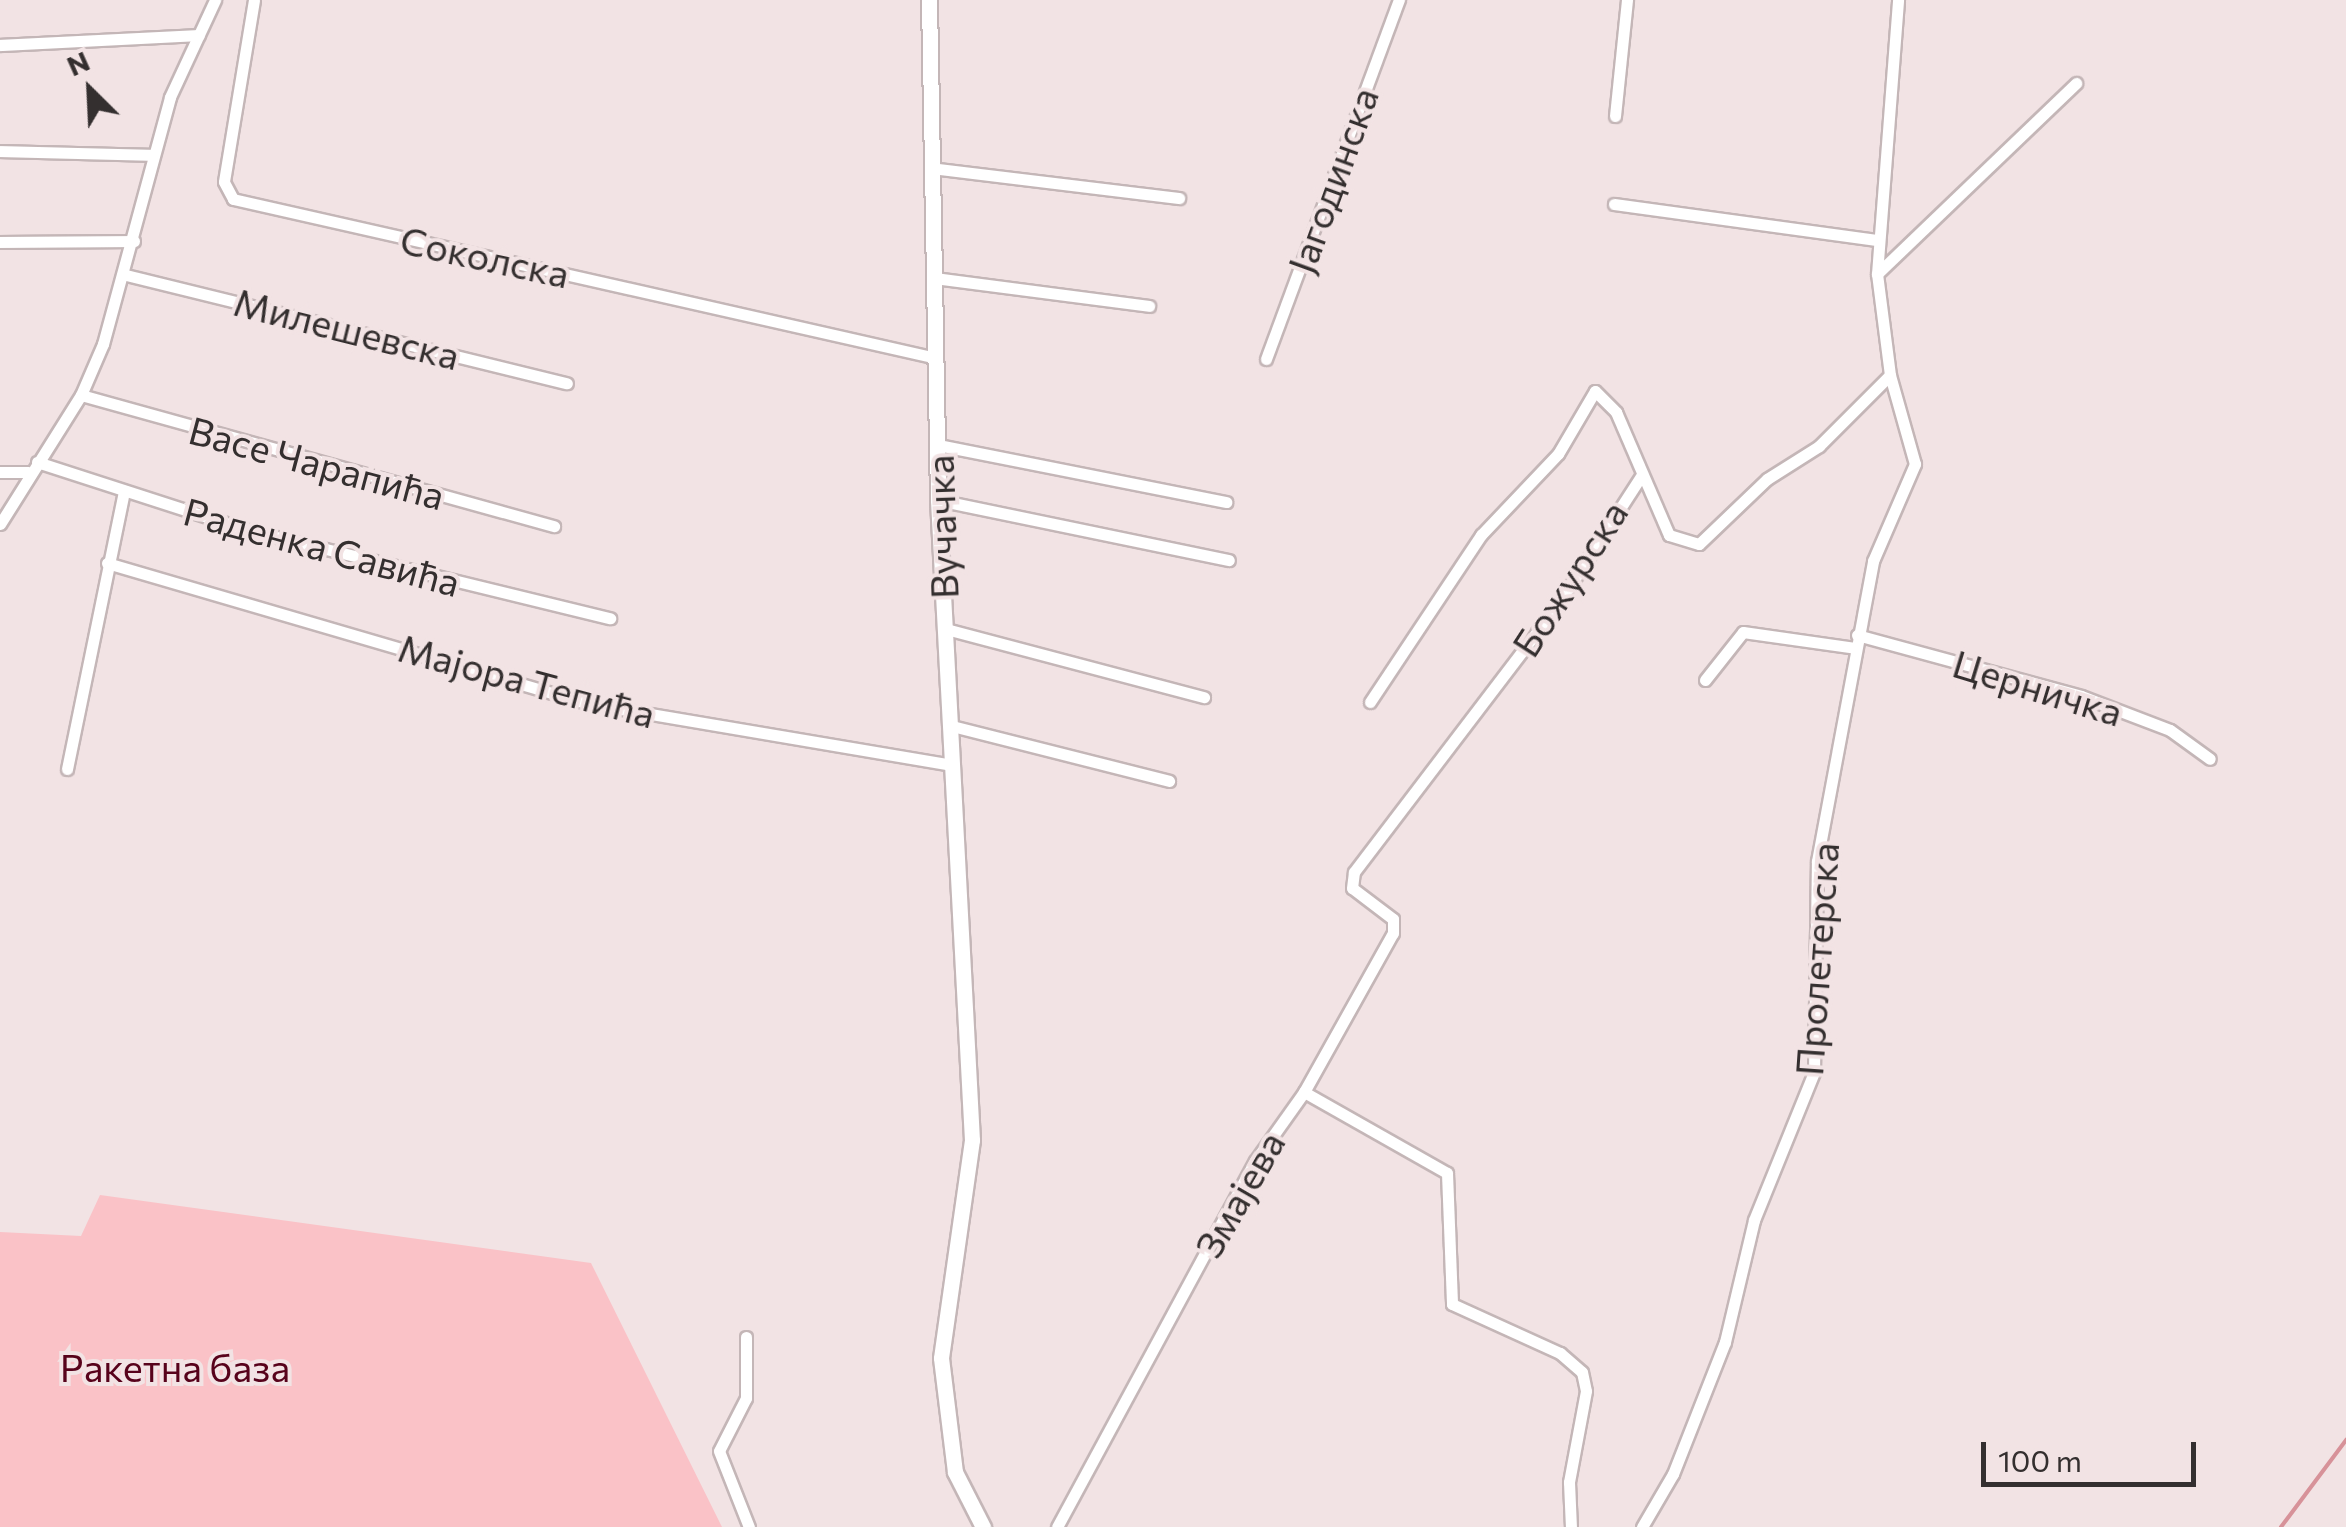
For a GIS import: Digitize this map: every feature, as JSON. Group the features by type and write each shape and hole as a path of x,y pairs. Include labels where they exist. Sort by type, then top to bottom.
{"street":[{"path":"0,524 81,394 126,275 152,155 215,0"},
{"name":"Соколска","path":"254,0 224,182 234,199 936,358"},
{"name":"Вучачка","path":"929,0 938,500 969,1052 970,1185 946,1287 941,1358 955,1472 983,1527"},
{"name":"Јагодинска","path":"1266,359 1399,0"},
{"path":"1616,116 1626,0"},
{"name":"Пролетерска","path":"1642,1527 1674,1474 1725,1342 1754,1220 1814,1072 1817,862 1856,641 1879,541 1915,464 1890,375 1877,274 1898,0"},
{"path":"0,45 199,35"},
{"path":"1877,274 2076,83"},
{"path":"0,151 152,155"},
{"path":"931,168 1179,198"},
{"path":"1614,204 1877,240"},
{"path":"0,242 134,241"},
{"name":"Милешевска","path":"126,275 568,383"},
{"path":"934,278 1149,306"},
{"path":"1642,476 1669,536 1699,544 1767,479 1794,464 1890,375"},
{"name":"Божурска","path":"1350,880 1557,606 1642,476 1616,412 1595,391 1558,454 1481,535 1370,702"},
{"name":"Васе Чарапића","path":"81,394 554,526"},
{"path":"938,445 1226,502"},
{"name":"Раденка Савића","path":"0,472 32,467 244,529 610,618"},
{"path":"67,769 124,491"},
{"path":"938,500 1229,560"},
{"name":"Мајора Тепића","path":"107,563 586,703 954,766"},
{"path":"946,629 1204,697"},
{"name":"Церничка","path":"1705,680 1743,632 1856,641 2080,696 2170,730 2210,759"},
{"path":"952,726 1169,781"},
{"name":"Змајева","path":"1057,1527 1255,1160 1304,1092 1396,926 1356,894 1350,880"},
{"path":"1304,1092 1447,1173 1452,1304 1560,1353 1582,1372 1586,1391 1570,1482 1572,1527"},
{"path":"746,1337 746,1398 719,1451 749,1527"}],"green space":[{"name":"Ракетна база","path":"100,1195 591,1263 722,1527 0,1527 0,1232 81,1236"}],"waterway":[{"path":"2281,1527 2346,1440"}]}
